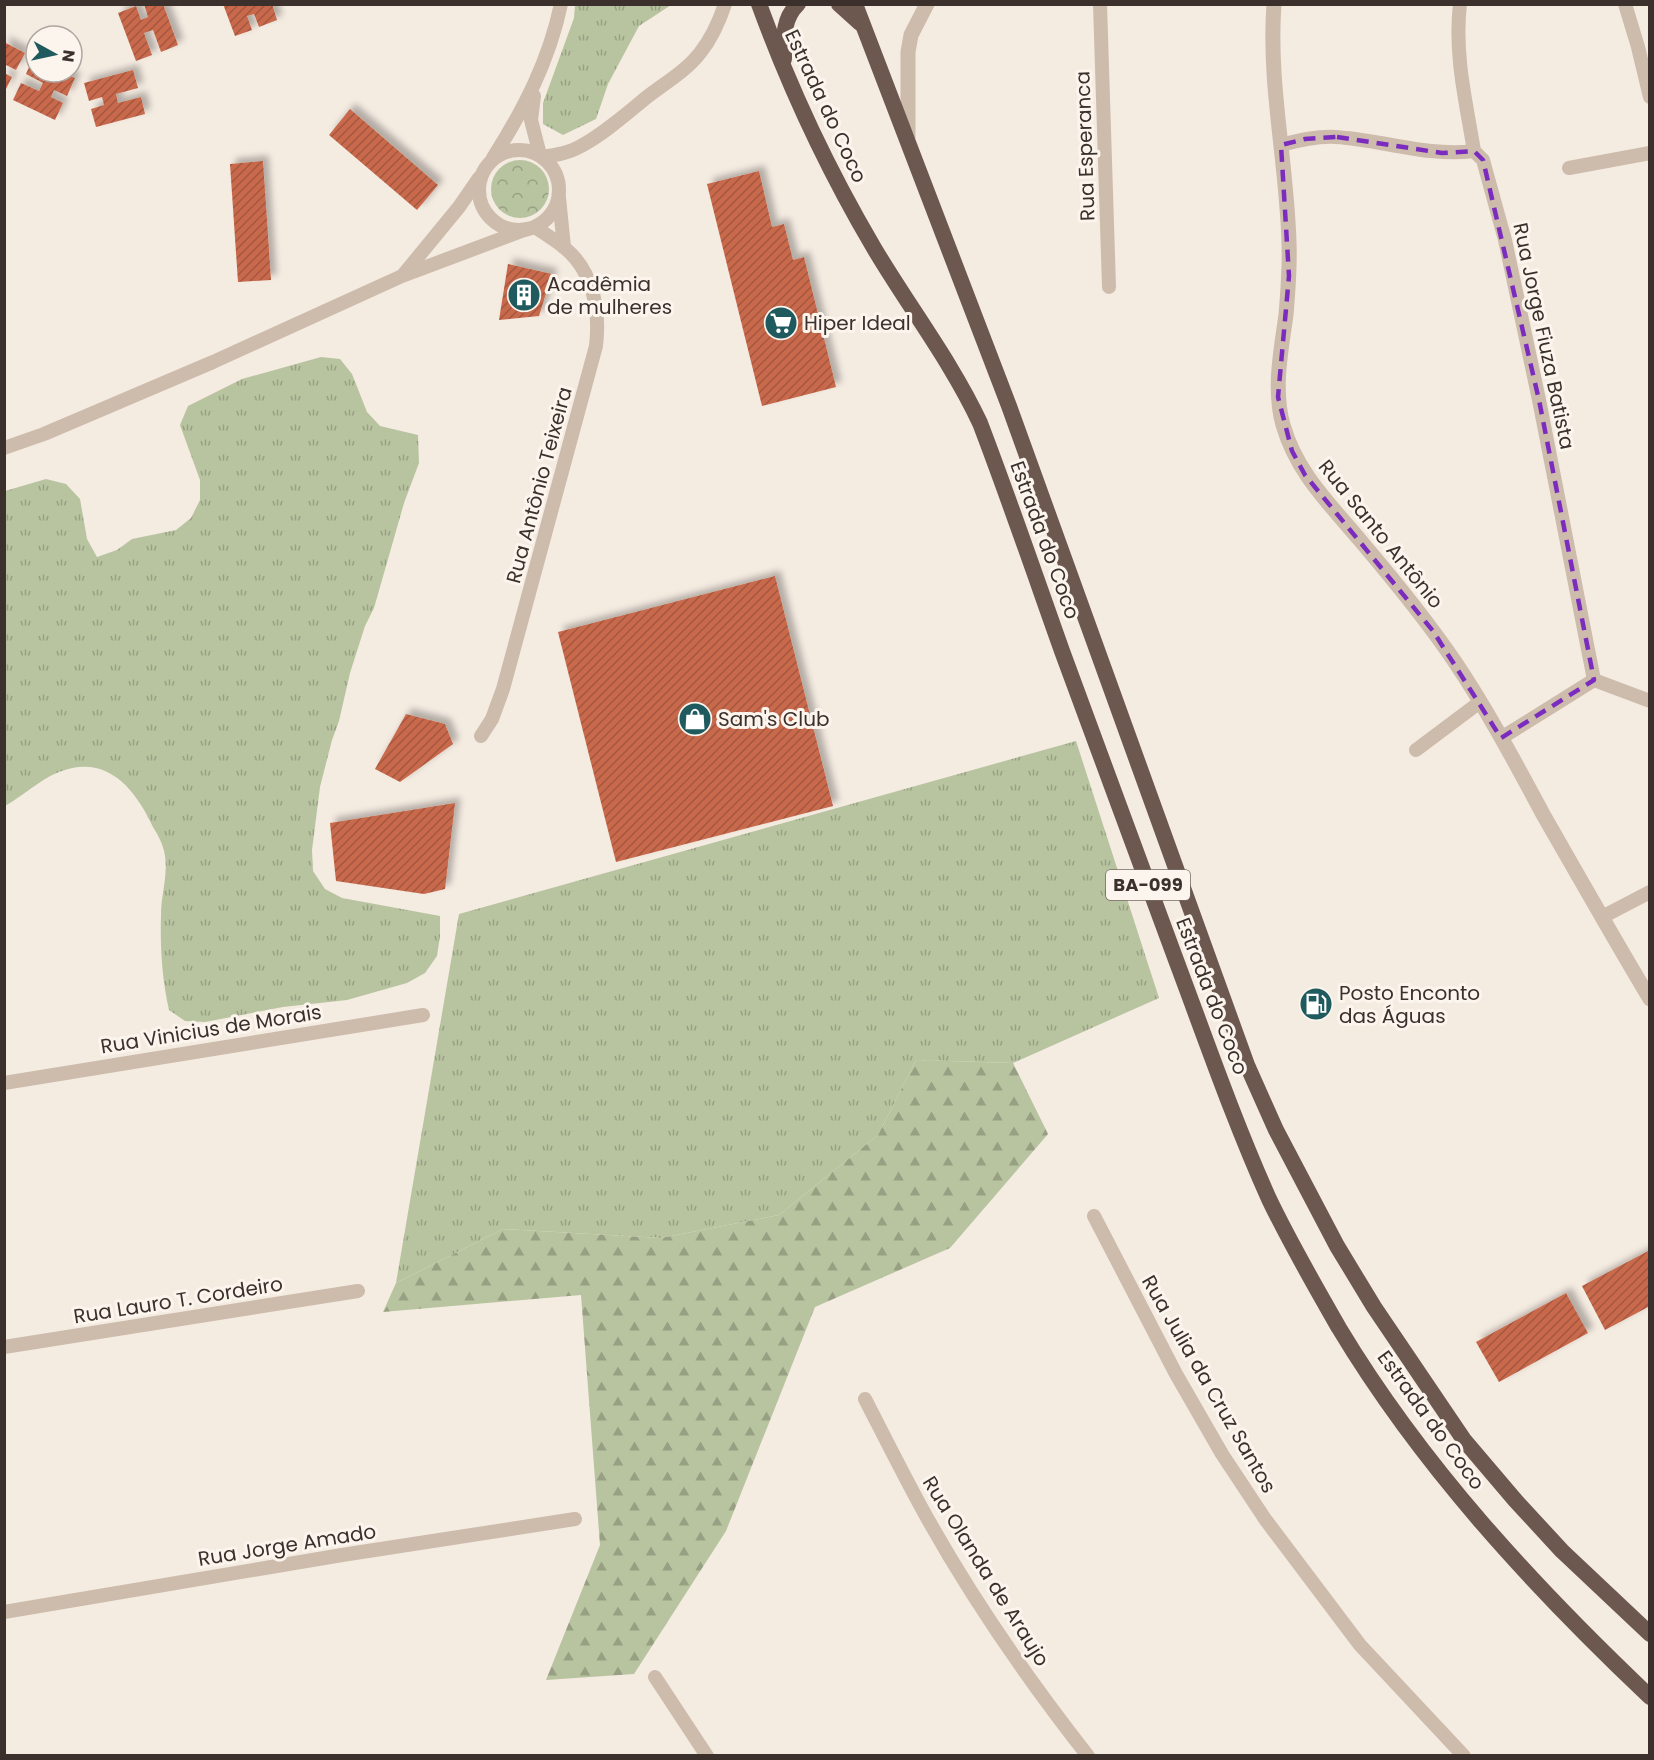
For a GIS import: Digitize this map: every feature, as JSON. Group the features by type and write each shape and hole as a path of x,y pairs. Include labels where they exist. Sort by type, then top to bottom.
{"highway":[{"name":"Estrada do Coco","path":"759,4 784,72 841,189 874,249 964,391 980,423 1136,854 1219,1074 1271,1203 1341,1330 1377,1386 1431,1460 1530,1578 1650,1697"},
{"path":"784,72 786,21 792,9 798,4"},
{"path":"839,4 863,26"},
{"name":"Estrada do Coco","path":"855,4 1009,406 1247,1065 1276,1130 1337,1246 1374,1307 1464,1440 1562,1551 1650,1634"}],"street":[{"path":"402,276 459,207 517,119 537,83 550,48 561,4"},
{"path":"541,156 557,155 580,147 683,70 699,55 710,39 720,21 725,4"},
{"path":"908,140 908,52 911,35 927,4"},
{"name":"Rua Esperanca","path":"1100,4 1109,287"},
{"name":"Rua Santo Antônio","path":"1274,4 1273,54 1287,212 1289,276 1279,363 1278,397 1282,423 1292,451 1305,476 1433,631 1480,702 1650,999"},
{"name":"Rua Jorge Fiuza Batista","path":"1460,4 1457,32 1459,58 1474,151 1483,160 1505,240 1562,510 1594,680"},
{"path":"1624,4 1638,47 1650,97"},
{"path":"537,83 531,120 541,156"},
{"path":"1281,145 1305,139 1337,137 1420,151 1442,153 1474,151"},
{"path":"531,228 514,230 502,226 488,214 480,196 480,184 486,168 496,157 506,152 529,151 541,156 550,165 559,186 564,247"},
{"path":"1569,168 1650,153"},
{"path":"4,448 44,434 281,332 402,276 531,228 548,218 559,198"},
{"name":"Rua Antônio Teixeira","path":"481,736 492,719 503,689 596,346 598,326 590,282 580,265 564,247 531,228"},
{"path":"1501,738 1594,680 1650,702"},
{"path":"1416,750 1480,702"},
{"path":"1602,917 1650,892"},
{"name":"Rua Vinicius de Morais","path":"4,1083 423,1016"},
{"name":"Rua Julia da Cruz Santos","path":"1094,1216 1176,1374 1222,1454 1265,1519 1360,1645 1464,1755"},
{"name":"Rua Lauro T. Cordeiro","path":"4,1347 358,1291"},
{"name":"Rua Olanda de Araujo","path":"865,1399 920,1506 975,1596 1038,1691 1088,1755"},
{"name":"Rua Jorge Amado","path":"4,1612 342,1555 575,1519"},
{"path":"655,1677 707,1755"}],"highlighted area":[{"path":"1337,137 1442,153 1474,151 1483,160 1539,400 1594,680 1501,738 1433,631 1305,475 1292,451 1278,397 1289,276 1281,145 1305,139"}],"green space":[{"path":"575,5 671,5 639,26 608,84 596,119 563,135 543,124 543,103 574,18"},
{"path":"514,160 526,160 541,168 549,183 549,195 541,210 526,218 514,218 499,210 491,195 491,183 499,168"},
{"path":"321,357 340,359 352,374 367,412 380,426 418,435 419,463 404,503 374,608 365,626 350,673 339,721 332,740 320,787 312,850 313,871 325,889 342,898 440,916 437,956 425,973 407,983 347,1000 283,1007 205,1022 185,1021 169,1010 163,975 161,908 166,871 164,852 146,813 128,787 105,771 91,767 76,767 52,775 5,806 5,491 46,479 66,484 80,499 87,539 97,557 117,550 132,539 176,530 191,518 200,500 200,480 180,425 188,406 242,379"},
{"path":"1076,741 1159,998 1013,1063 916,1060 878,1135 779,1215 661,1238 503,1229 396,1283 459,914"},
{"path":"916,1060 1013,1063 1048,1134 950,1248 815,1307 726,1531 634,1674 546,1680 600,1545 581,1295 383,1312 396,1283 503,1229 661,1238 779,1215 878,1135"}],"building":[{"path":"144,4 163,4 178,45 161,52 153,30 144,33 152,55 136,61 118,13 136,6 141,20 148,17"},
{"path":"223,4 272,4 277,20 259,27 254,14 247,16 252,30 235,36"},
{"path":"4,42 24,52 16,70 4,64"},
{"path":"133,70 138,88 116,94 118,103 141,97 145,114 96,127 91,109 104,105 102,97 89,101 84,83"},
{"path":"4,73 12,77 4,93"},
{"path":"21,83 39,91 42,84 72,84 67,96 54,90 51,97 63,103 55,120 13,100"},
{"path":"350,109 438,185 417,210 329,135"},
{"path":"263,161 271,280 238,282 230,164"},
{"name":"Hiper Ideal","path":"759,171 772,227 784,224 793,260 804,257 836,387 762,406 707,184"},
{"name":"Acadêmia de mulheres","path":"508,264 552,274 539,316 499,320"},
{"name":"Sam's Club","path":"775,576 833,806 616,862 558,632"},
{"path":"406,714 445,724 453,744 400,782 375,769"},
{"path":"455,803 445,889 424,894 336,881 330,823"},
{"path":"1650,1250 1650,1306 1605,1330 1582,1286"},
{"path":"1566,1293 1588,1333 1499,1382 1476,1342"}],"place":[{"name":"Acadêmia de mulheres","path":"524,295"},
{"name":"Hiper Ideal","path":"781,323"},
{"name":"Sam's Club","path":"695,719"},
{"name":"Posto Enconto das Águas","path":"1316,1004"}]}
